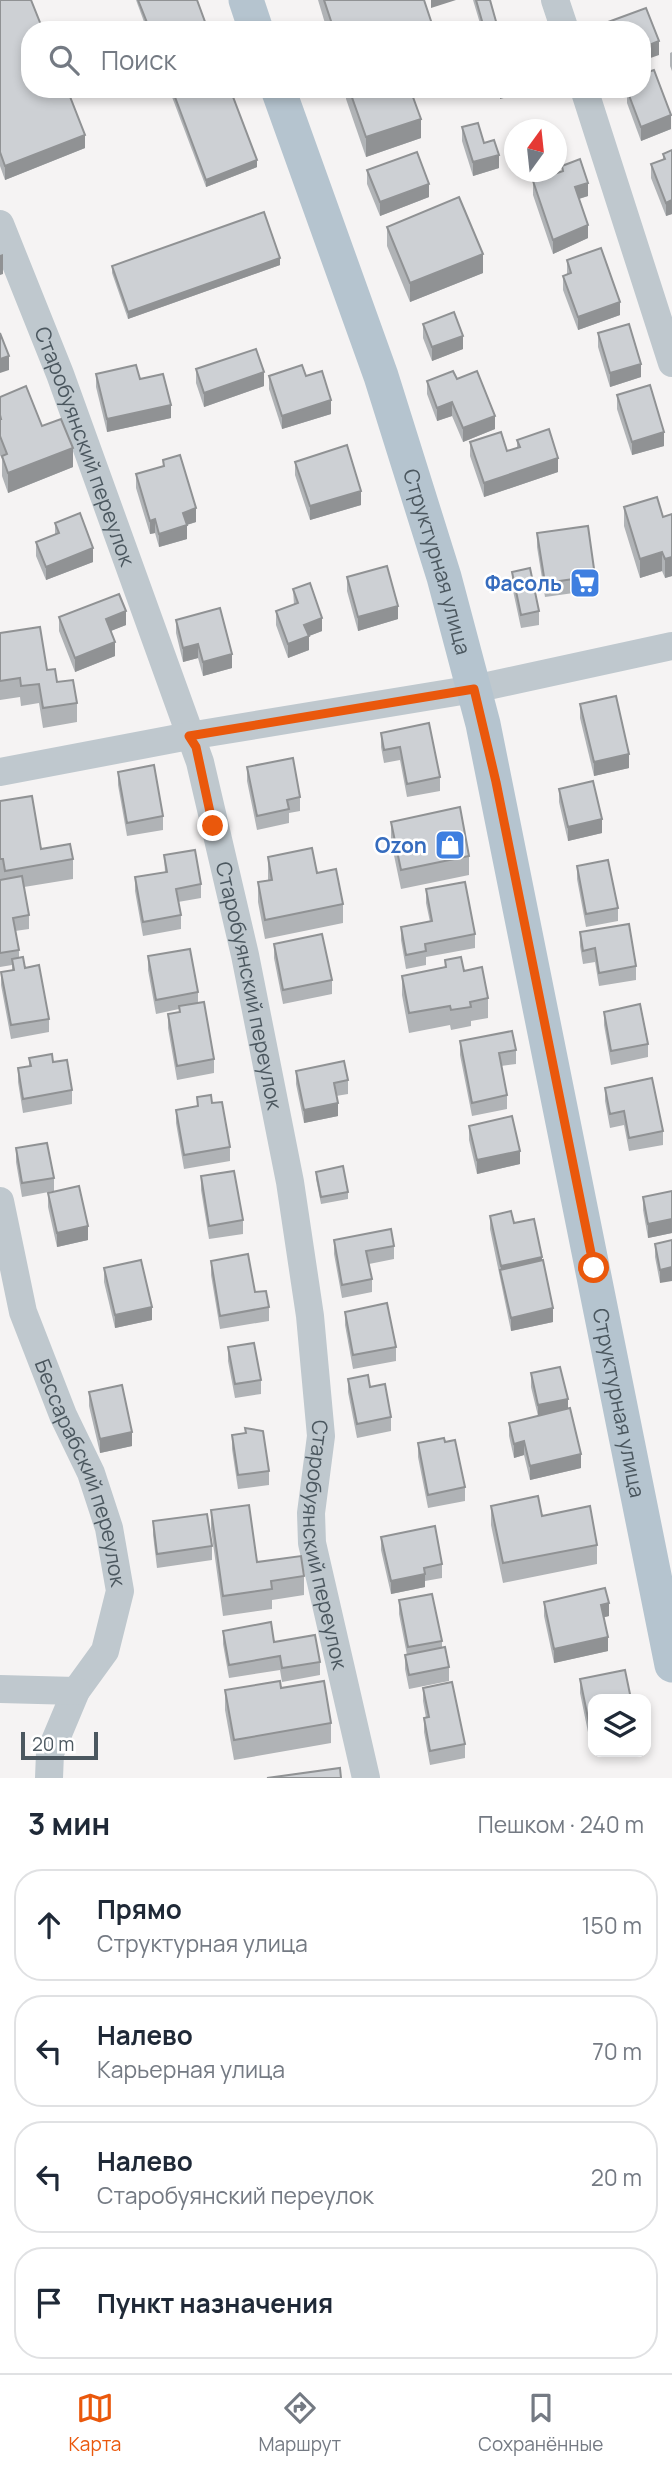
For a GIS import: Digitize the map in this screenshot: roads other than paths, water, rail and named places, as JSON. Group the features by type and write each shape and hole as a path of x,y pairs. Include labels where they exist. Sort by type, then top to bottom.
{"main road":[{"path":"246,0 253,21"},
{"name":"Структурная улица","path":"281,98 381,376 444,576 474,689 496,782 672,1665"}],"street":[{"path":"555,0 562,21"},
{"path":"587,98 672,363"},
{"name":"Старобуянский переулок","path":"0,224 60,374 189,736 198,754 245,955 290,1182 310,1316 321,1436 312,1513 312,1543 366,1778"},
{"path":"0,772 189,736 474,689 672,646"},
{"name":"Бессарабский переулок","path":"0,1201 23,1312 63,1415 90,1472 109,1528 120,1591 105,1651 76,1691 50,1754 46,1776"},
{"path":"0,1689 76,1691"}],"place":[{"name":"Фасоль","path":"585,583"},
{"name":"Ozon","path":"450,845"}]}
